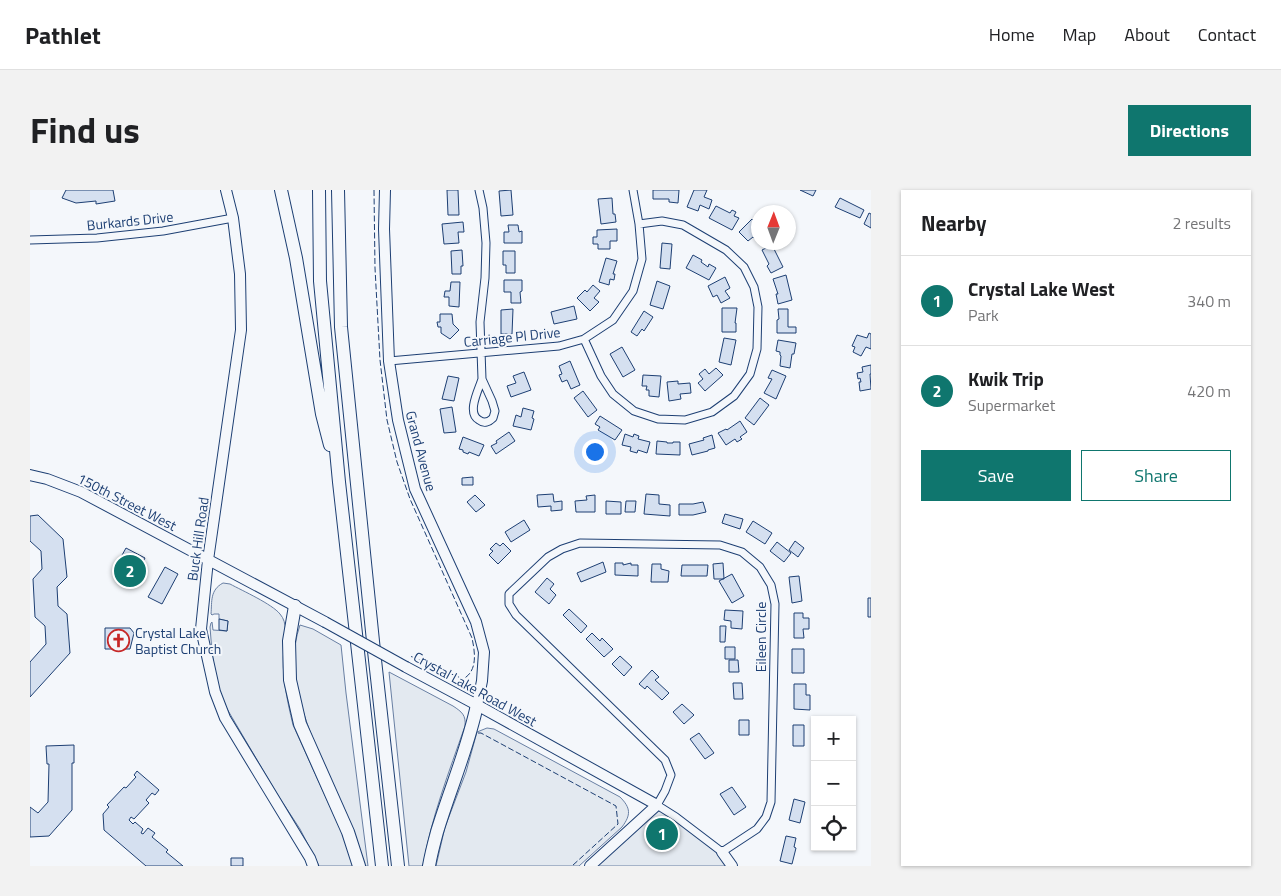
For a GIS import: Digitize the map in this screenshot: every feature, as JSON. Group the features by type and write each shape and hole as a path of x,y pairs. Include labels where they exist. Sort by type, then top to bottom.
{"highway":[{"path":"281,190 296,258 322,414 339,482"},
{"path":"319,190 320,280 339,482 382,866"},
{"path":"338,190 341,327 398,866"},
{"path":"295,606 289,641 290,680 300,724 348,832 359,866"},
{"path":"429,866 442,815 472,728 477,705"}],"street":[{"name":"Buck Hill Road","path":"226,190 233,218 240,274 241,330 208,560 201,630 214,692 225,718 310,858 313,866"},
{"name":"Grand Avenue","path":"385,190 384,229 389,361 398,420 415,489 476,622 484,652 482,681 477,705"},
{"path":"479,190 483,208 486,243 485,278 480,322 482,379 495,411 493,418 488,422 480,422 473,412 474,400 482,379"},
{"name":"Carriage Pl Drive","path":"389,361 559,346 584,339 612,320 633,291 642,259 639,224 633,190"},
{"name":"Burkards Drive","path":"30,240 97,238 163,231 233,218"},
{"path":"584,339 601,376 613,394 634,410 658,420 686,420 712,412 734,396 750,374 757,348 758,307 754,286 744,267 726,250 683,225 662,221 639,224"},
{"name":"150th Street West","path":"30,475 47,479 80,492 208,560"},
{"name":"Eileen Circle","path":"657,804 671,775 665,760 516,615 509,604 509,594 548,557 562,549 580,543 720,545 742,552 760,567 771,585 775,604 771,802 766,817 757,829 722,852"},
{"name":"Crystal Lake Road West","path":"208,560 657,804 722,852"},
{"path":"590,866 657,804"},
{"path":"722,852 732,866"}],"shaded area":[{"path":"223,583 230,584 264,602 276,610 283,618 285,630 284,677 293,725 343,835 353,866 319,866 300,829 277,794 223,702 215,674 210,627 212,622 213,630 227,631 228,621 219,619 219,614 211,614 214,592"},
{"path":"300,625 313,629 341,645 368,866 364,866 307,724 301,704 294,664 295,644"},
{"path":"389,672 453,706 461,712 465,719 465,726 426,848 423,866 409,866"},
{"path":"487,728 494,729 620,797 628,808 627,819 622,827 579,866 436,866 445,827 466,772 477,732"},
{"path":"657,805 722,852 732,866 590,866"}],"building":[{"path":"66,190 113,190 115,201 96,204 96,201 76,203 62,198"},
{"path":"447,190 458,190 459,215 448,215"},
{"path":"511,190 513,215 501,216 499,191"},
{"path":"653,190 679,190 678,203 669,202 669,199 653,199"},
{"path":"694,190 707,190 704,197 712,200 709,209 700,205 698,211 687,207"},
{"path":"800,190 816,190 813,196"},
{"path":"612,198 613,214 615,214 616,222 601,224 598,199"},
{"path":"840,198 864,210 860,218 835,207"},
{"path":"716,206 730,213 732,210 736,212 734,216 739,218 732,230 709,218"},
{"path":"869,213 871,214 871,228 864,224"},
{"path":"751,220 751,239 748,241 739,232"},
{"path":"463,222 464,232 458,232 459,243 444,244 442,224"},
{"path":"508,225 518,225 519,232 522,231 522,243 504,243 504,232 509,232"},
{"path":"617,229 617,241 610,241 610,249 598,249 598,244 593,244 593,237 597,237 597,230"},
{"path":"662,243 672,244 670,269 660,268"},
{"path":"462,250 463,266 461,266 461,274 452,274 451,251"},
{"path":"762,250 774,250 783,267 771,273 767,266 769,264"},
{"path":"503,251 515,251 515,273 506,273 506,265 503,265"},
{"path":"693,255 702,260 701,262 708,267 709,264 716,268 709,280 686,268"},
{"path":"606,258 617,261 613,274 615,274 614,280 610,279 609,285 599,282"},
{"path":"786,275 792,300 778,304 776,294 778,294 773,279"},
{"path":"725,277 730,288 725,291 730,298 721,303 717,295 713,297 708,286"},
{"path":"504,280 522,280 521,303 511,303 511,292 504,292"},
{"path":"657,281 670,286 663,309 650,305"},
{"path":"451,282 460,282 459,307 449,306 449,297 444,297 445,291 450,291"},
{"path":"593,285 600,291 594,298 599,302 590,311 577,298 585,290 587,292"},
{"path":"574,306 577,319 554,324 551,312"},
{"path":"722,308 737,308 736,332 722,332"},
{"path":"513,309 512,334 501,334 501,310"},
{"path":"778,309 788,309 788,327 796,327 796,333 777,333"},
{"path":"644,311 653,317 644,331 642,329 637,336 631,332"},
{"path":"440,314 452,314 453,324 459,330 450,339 441,333 441,327 438,327 437,322 440,322"},
{"path":"869,333 871,334 871,349 866,347 861,356 853,352 855,347 852,346 857,335 867,338"},
{"path":"724,338 736,340 731,365 719,362"},
{"path":"778,340 796,343 790,368 780,366 780,352 776,351"},
{"path":"622,347 635,370 623,377 610,354"},
{"path":"570,361 580,385 571,389 567,380 562,382 559,375 562,374 559,366"},
{"path":"871,365 871,389 860,391 859,382 861,382 860,378 858,379 857,373 863,372 862,367"},
{"path":"716,368 723,375 705,391 698,383 703,379 699,374 705,369 709,374"},
{"path":"772,370 786,376 776,399 764,393 772,379 768,378"},
{"path":"524,372 531,390 511,397 507,386 516,383 513,376"},
{"path":"643,375 661,376 659,397 649,396 649,390 646,390 647,386 642,386"},
{"path":"448,376 459,378 454,401 442,399"},
{"path":"678,381 678,384 690,383 691,393 680,394 681,399 669,401 667,382"},
{"path":"583,391 597,410 588,417 574,398"},
{"path":"760,398 769,405 754,425 745,418"},
{"path":"452,407 456,432 444,433 440,409"},
{"path":"523,408 534,411 531,430 513,426 516,415 521,417"},
{"path":"600,416 622,430 615,440 598,430 600,427 595,424"},
{"path":"740,421 747,432 740,437 742,439 737,442 735,439 726,445 718,433 727,430"},
{"path":"509,432 515,441 496,454 491,446"},
{"path":"625,434 633,437 634,434 639,436 638,439 650,442 647,453 638,450 637,453 630,451 631,447 622,445"},
{"path":"712,435 715,448 692,455 689,444 704,440 703,438"},
{"path":"463,437 484,445 479,456 469,452 468,454 459,449"},
{"path":"657,441 667,443 680,442 680,455 656,454"},
{"path":"473,477 473,485 462,485 462,478"},
{"path":"553,494 554,502 562,501 562,510 551,511 551,506 538,507 537,495"},
{"path":"646,494 659,495 659,504 670,505 670,516 644,514"},
{"path":"475,495 485,505 476,512 467,502"},
{"path":"595,495 595,512 576,512 575,501 587,500 586,496"},
{"path":"606,501 621,502 621,514 606,514"},
{"path":"626,501 636,501 635,512 625,512"},
{"path":"703,502 706,512 693,515 679,515 679,504"},
{"path":"725,514 743,519 740,529 722,523"},
{"path":"38,515 63,539 67,577 57,587 58,606 67,614 70,653 30,697 30,662 46,644 45,626 35,617 33,579 42,569 41,551 30,541 30,516"},
{"path":"524,520 530,530 511,542 505,532"},
{"path":"753,521 772,533 765,544 746,532"},
{"path":"795,541 804,548 798,557 789,550"},
{"path":"777,542 791,553 784,562 770,551"},
{"path":"496,543 500,546 503,543 511,551 498,564 489,555 493,551 490,549"},
{"path":"126,548 145,558 130,586 117,579 127,560 121,557"},
{"path":"603,562 606,572 581,582 577,573"},
{"path":"615,563 638,565 638,576 615,575"},
{"path":"723,563 724,579 714,579 713,564"},
{"path":"652,564 661,564 661,569 669,571 668,582 651,582"},
{"path":"682,565 708,565 707,576 681,576"},
{"path":"165,567 178,574 162,604 148,597"},
{"path":"732,574 744,596 732,603 719,581"},
{"path":"799,576 802,601 792,603 789,577"},
{"path":"547,578 554,584 550,589 556,595 549,604 535,592"},
{"path":"868,598 871,598 871,617 868,617"},
{"path":"569,609 587,626 581,633 563,615"},
{"path":"725,610 743,611 742,629 731,628 731,621 724,620"},
{"path":"794,613 803,613 803,618 809,618 809,629 803,629 804,638 794,638"},
{"path":"219,619 228,621 227,631 219,630"},
{"path":"720,626 726,626 725,642 720,642"},
{"name":"Crystal Lake Baptist Church","path":"105,628 130,628 134,633 130,649 105,649"},
{"path":"592,633 600,641 602,638 613,649 604,657 586,639"},
{"path":"725,647 735,647 735,659 725,659"},
{"path":"792,649 804,649 804,673 792,673"},
{"path":"620,656 632,667 624,676 612,664"},
{"path":"729,660 738,660 739,672 729,672"},
{"path":"652,670 659,677 655,680 669,693 662,700 647,686 645,689 639,684"},
{"path":"733,683 742,683 743,699 734,699"},
{"path":"794,684 806,684 806,695 810,695 810,710 794,709"},
{"path":"682,704 694,715 684,724 673,712"},
{"path":"739,720 749,720 749,735 739,735"},
{"path":"793,725 804,725 804,746 793,746"},
{"path":"699,733 714,753 705,759 690,739"},
{"path":"74,745 72,810 49,836 30,837 30,807 38,813 48,802 49,764 47,764 46,746"},
{"path":"137,771 159,790 155,795 152,793 146,800 149,803 134,819 131,817 129,820 133,824 135,822 143,829 141,833 143,834 148,828 155,833 152,837 183,866 146,866 104,830 103,814 109,807 107,805 136,777 134,775"},
{"path":"732,787 746,807 734,815 720,794"},
{"path":"794,799 805,802 800,823 789,820"},
{"path":"786,836 796,838 794,847 796,848 792,864 780,861"},
{"path":"231,858 243,858 243,866 231,866"}],"fence":[{"path":"374,190 375,268 380,360 387,420 397,462 410,499 472,638 474,661 468,676 463,679 410,656"},
{"path":"478,733 616,806 618,824 572,866"}],"place":[{"name":"Kwik Trip","path":"130,571"},
{"name":"Crystal Lake Baptist Church","path":"119,641"},
{"name":"Crystal Lake West","path":"662,834"}]}
